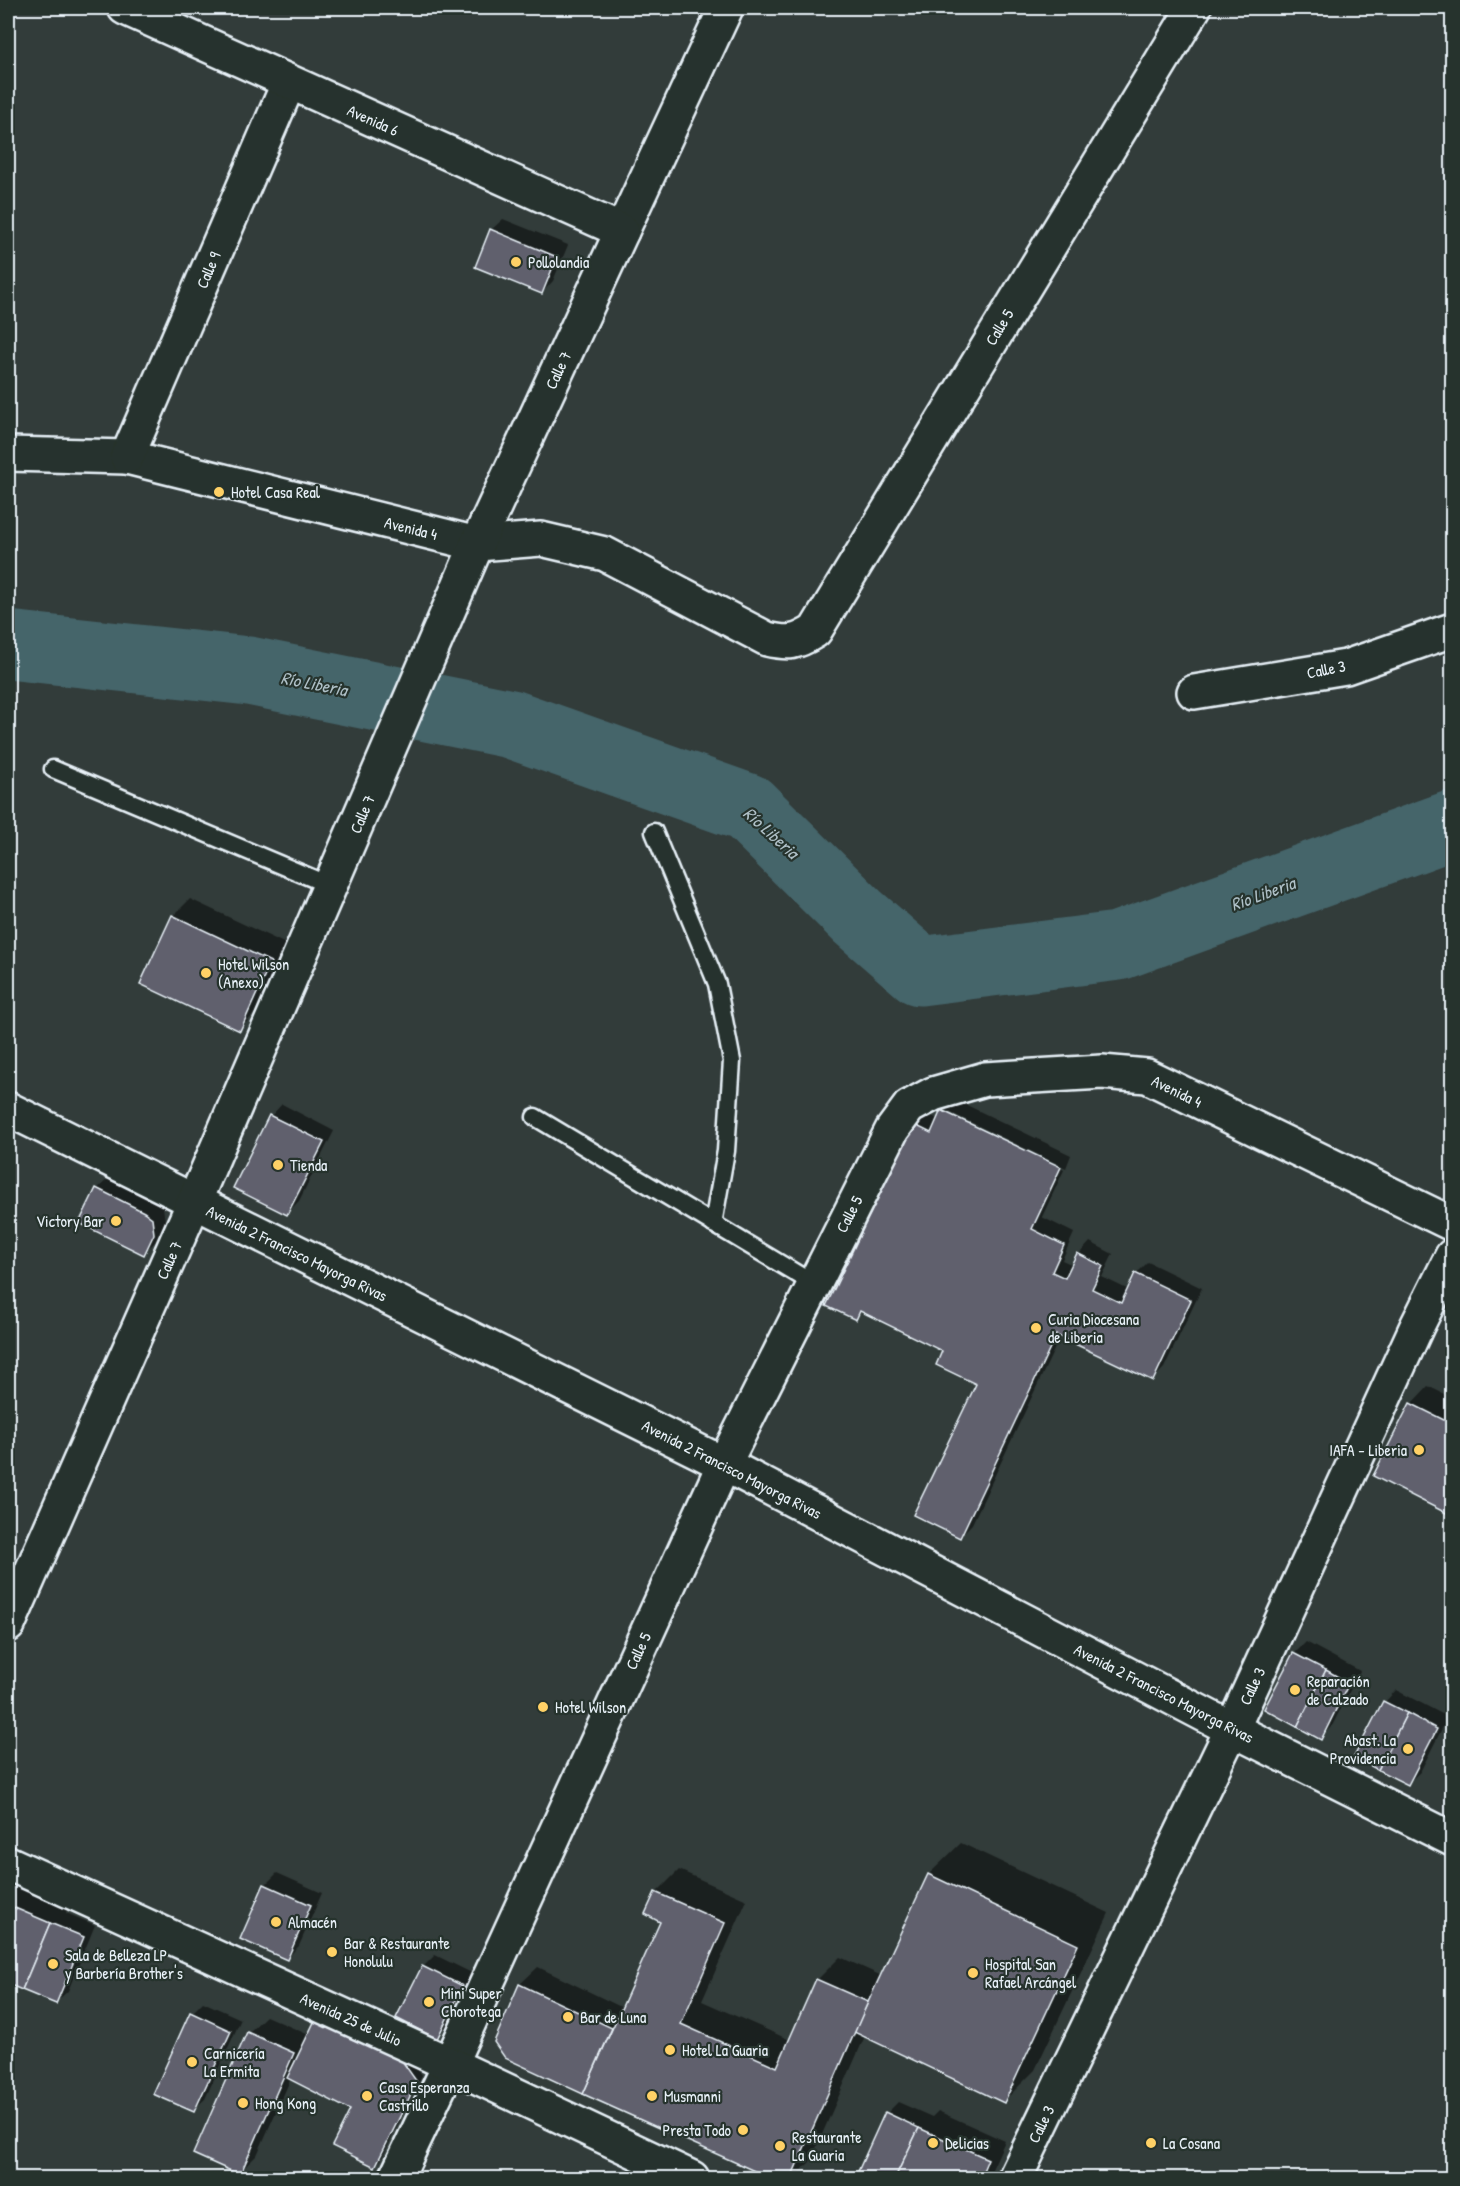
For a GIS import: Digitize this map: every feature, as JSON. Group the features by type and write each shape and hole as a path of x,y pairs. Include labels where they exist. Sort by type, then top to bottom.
{"street":[{"name":"Avenida 6","path":"125,8 622,231"},
{"name":"Calle 7","path":"8,1625 194,1202 477,544 726,8"},
{"name":"Calle 5","path":"799,641 815,631 1194,8"},
{"name":"Calle 9","path":"127,457 288,82"},
{"name":"Avenida 4","path":"8,454 127,457 477,544 541,539 605,554 767,639 783,642 799,641"},
{"name":"Calle 3","path":"1194,692 1346,667 1452,630"},
{"name":"Avenida 4","path":"892,1130 909,1107 933,1094 985,1079 1102,1072 1147,1076 1452,1224"},
{"name":"Avenida 2 Francisco Mayorga Rivas","path":"8,1109 724,1464 1232,1729 1452,1839"},
{"name":"Calle 5","path":"396,2178 724,1464 892,1130"},
{"name":"Calle 3","path":"1015,2178 1232,1729 1417,1326 1452,1256"},
{"name":"Avenida 25 de Julio","path":"8,1863 450,2064 692,2178"}],"lane":[{"path":"53,769 331,886"},
{"path":"654,832 717,984 732,1061 726,1151 713,1224"},
{"path":"535,1117 814,1284"}],"building":[{"name":"Pollolandia","path":"490,229 557,257 542,294 475,267"},
{"name":"Hotel Wilson (Anexo)","path":"172,915 271,962 240,1031 140,984"},
{"name":"Curia Diocesana de Liberia","path":"941,1110 1061,1167 1032,1229 1064,1245 1052,1272 1065,1278 1077,1253 1103,1266 1092,1289 1121,1303 1135,1273 1191,1300 1153,1381 1056,1335 960,1538 913,1515 976,1384 936,1365 942,1351 860,1311 856,1320 826,1306 913,1124 931,1133"},
{"name":"Tienda","path":"269,1115 324,1142 287,1215 233,1188"},
{"name":"Victory Bar","path":"96,1188 152,1218 154,1234 144,1255 79,1223"},
{"name":"IAFA - Liberia","path":"1410,1403 1452,1424 1452,1516 1373,1476"},
{"name":"Reparación de Calzado","path":"1293,1653 1326,1670 1297,1727 1264,1709"},
{"path":"1326,1670 1349,1683 1321,1740 1297,1727"},
{"path":"1383,1701 1407,1713 1378,1770 1354,1757"},
{"name":"Abast. La Providencia","path":"1407,1713 1437,1729 1408,1785 1378,1770"},
{"name":"Hospital San Rafael Arcángel","path":"928,1874 1078,1945 1004,2103 854,2032"},
{"name":"Almacén","path":"264,1884 311,1905 287,1960 240,1939"},
{"name":"Hotel La Guaria","path":"655,1892 725,1923 681,2024 777,2067 816,1979 868,2002 791,2178 770,2178 583,2094 660,1922 645,1914"},
{"path":"8,1905 50,1923 22,1990 8,1984"},
{"name":"Sala de Belleza LP y Barbería Brother's","path":"50,1923 84,1937 56,2004 22,1990"},
{"name":"Mini Super Chorotega","path":"422,1966 463,1986 437,2039 396,2018"},
{"path":"519,1984 612,2028 583,2094 505,2058 494,2042"},
{"name":"Carnicería La Ermita","path":"190,2012 231,2031 194,2112 153,2094"},
{"name":"Casa Esperanza Castrillo","path":"317,2016 400,2058 417,2082 375,2167 332,2146 350,2110 287,2078"},
{"name":"Hong Kong","path":"247,2032 294,2053 240,2175 193,2154"},
{"path":"885,2112 919,2128 895,2178 855,2178"},
{"name":"Delicias","path":"919,2128 988,2159 980,2178 895,2178"}],"waterway":[{"name":"Río Liberia","path":"8,645 249,671 511,724 748,808 858,917 920,971 1118,946 1452,825"}],"place":[{"name":"Pollolandia","path":"516,262"},
{"name":"Hotel Casa Real","path":"219,492"},
{"name":"Hotel Wilson (Anexo)","path":"206,973"},
{"name":"Tienda","path":"278,1165"},
{"name":"Victory Bar","path":"116,1221"},
{"name":"Curia Diocesana de Liberia","path":"1036,1328"},
{"name":"IAFA - Liberia","path":"1419,1450"},
{"name":"Reparación de Calzado","path":"1295,1690"},
{"name":"Hotel Wilson","path":"543,1707"},
{"name":"Abast. La Providencia","path":"1408,1749"},
{"name":"Almacén","path":"276,1922"},
{"name":"Bar & Restaurante Honolulu","path":"332,1952"},
{"name":"Sala de Belleza LP y Barbería Brother's","path":"53,1964"},
{"name":"Hospital San Rafael Arcángel","path":"973,1973"},
{"name":"Mini Super Chorotega","path":"429,2002"},
{"name":"Bar de Luna","path":"568,2017"},
{"name":"Hotel La Guaria","path":"670,2050"},
{"name":"Carnicería La Ermita","path":"192,2062"},
{"name":"Casa Esperanza Castrillo","path":"367,2096"},
{"name":"Musmanni","path":"652,2096"},
{"name":"Hong Kong","path":"243,2103"},
{"name":"Presta Todo","path":"743,2130"},
{"name":"Delicias","path":"933,2143"},
{"name":"La Cosana","path":"1151,2143"},
{"name":"Restaurante La Guaria","path":"780,2146"}]}
